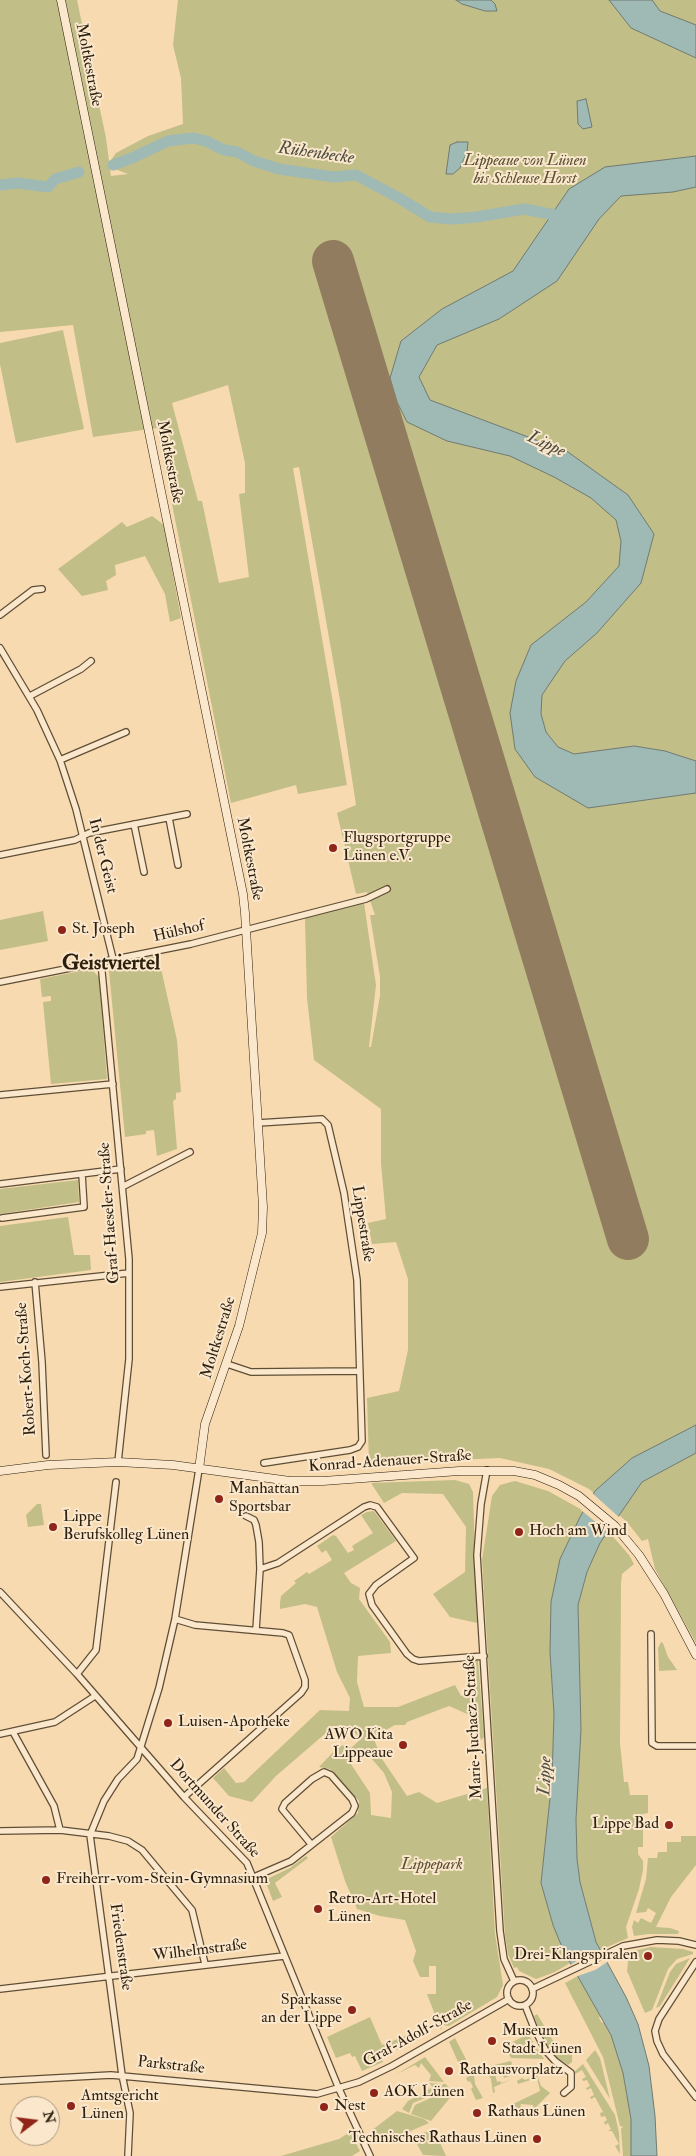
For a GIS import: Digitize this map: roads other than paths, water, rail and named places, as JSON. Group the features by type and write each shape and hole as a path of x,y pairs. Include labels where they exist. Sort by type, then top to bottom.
{"street":[{"name":"Moltkestraße","path":"61,0 243,894 263,1207 262,1232 239,1326 205,1424 168,1657 140,1747"},
{"path":"0,615 33,590 42,589"},
{"name":"In der Geist","path":"0,648 30,696 60,760 82,836 113,959"},
{"path":"30,696 91,661"},
{"path":"60,760 126,732"},
{"path":"0,855 76,840 90,833 187,814"},
{"path":"169,818 178,865"},
{"path":"134,824 144,872"},
{"path":"246,930 366,899 387,889"},
{"name":"Hülshof","path":"0,982 176,948 246,930"},
{"name":"Graf-Haeseler-Straße","path":"100,962 124,1186 129,1273 129,1360 118,1462"},
{"path":"0,1095 113,1084"},
{"name":"Lippestraße","path":"258,1123 322,1119 327,1122 344,1193 357,1280 362,1441 358,1447 336,1452 264,1463"},
{"path":"124,1186 190,1152"},
{"path":"0,1184 121,1169"},
{"path":"2,1218 84,1208 82,1174"},
{"path":"0,1287 129,1273"},
{"name":"Robert-Koch-Straße","path":"35,1282 42,1362 46,1455"},
{"path":"227,1364 251,1372 360,1371"},
{"name":"Konrad-Adenauer-Straße","path":"0,1471 48,1465 118,1462 150,1463 254,1478 303,1482 424,1472 487,1470 534,1475 559,1484 594,1507 615,1526 640,1555 664,1594 696,1655"},
{"name":"Marie-Juchacz-Straße","path":"487,1470 481,1504 477,1555 500,1931 504,1959 514,1981"},
{"path":"78,1674 96,1650 116,1482"},
{"path":"260,1569 278,1563 364,1507 370,1505 377,1506 414,1558 376,1585 370,1594 372,1605 404,1651 410,1657 419,1661 484,1656"},
{"path":"246,1516 254,1520 256,1525 260,1569 256,1630"},
{"name":"Dortmunder Straße","path":"0,1592 78,1674 184,1797 247,1863 339,2088 370,2156"},
{"path":"175,1619 196,1625 289,1635 305,1680 305,1687 301,1693 184,1797"},
{"path":"651,1634 652,1743 657,1746 696,1746"},
{"path":"0,1734 55,1722 95,1696"},
{"path":"13,1732 54,1806 60,1830"},
{"path":"90,1835 104,1801 118,1779 136,1759 140,1747"},
{"path":"254,1877 291,1861 352,1813 355,1806 352,1799 331,1775 324,1772 317,1775 285,1803 282,1809 312,1844"},
{"path":"0,1831 60,1830 109,1836 128,1841 142,1850 192,1910 205,1964"},
{"name":"Friedenstraße","path":"90,1835 122,2075 130,2113 128,2156"},
{"path":"532,1989 612,1951 642,1941 679,1941 696,1945"},
{"name":"Wilhelmstraße","path":"0,1989 284,1956"},
{"path":"696,1962 659,2019 655,2031 663,2054 696,2097"},
{"path":"514,1981 525,1981 532,1989 532,1996 525,2004 516,2005 509,1999 508,1989 514,1981"},
{"name":"Graf-Adolf-Straße","path":"339,2088 358,2082 404,2061 509,1999"},
{"path":"525,2004 546,2051 555,2061 571,2073 571,2087 564,2093"},
{"name":"Parkstraße","path":"0,2082 122,2075 305,2094 339,2088"}],"water":[{"path":"456,0 491,0 495,4 497,11 485,11 462,4"},
{"path":"609,0 652,0 660,11 696,25 696,58 631,28"},
{"path":"586,99 592,127 583,129 578,124 577,101"},
{"path":"457,142 468,142 467,152 460,168 453,174 446,174 450,145"},
{"name":"Lippe","path":"696,156 696,187 673,192 621,196 599,219 557,281 499,319 437,345 419,377 430,400 568,452 628,495 654,534 641,583 597,633 565,661 542,695 541,714 546,732 558,747 574,754 634,746 665,751 696,761 696,793 588,808 535,777 515,749 510,713 516,681 531,645 586,602 619,566 621,541 616,520 591,498 554,477 510,456 447,441 407,422 397,402 390,378 401,341 442,309 513,271 569,189 605,167"},
{"path":"696,1425 696,1453 642,1482 600,1543 587,1572 578,1605 581,1730 576,1819 577,1859 580,1882 596,1942 626,1997 638,2024 649,2066 655,2116 657,2156 631,2156 631,2119 623,2073 611,2035 564,1952 553,1925 541,1883 552,1779 554,1714 550,1652 551,1602 560,1559 595,1491 632,1458"}],"waterway":[{"name":"Rühenbecke","path":"113,165 168,141 193,138 206,141 224,150 237,152 254,161 279,169 334,177 356,175 430,217 452,219 477,217 524,209 565,217"},
{"name":"Rühenbecke","path":"0,185 18,183 48,187 55,179 79,172"}],"place":[{"name":"Flugsportgruppe Lünen e.V.","path":"333,848"},
{"name":"St. Joseph","path":"62,930"},
{"name":"Manhattan Sportsbar","path":"219,1499"},
{"name":"Lippe Berufskolleg Lünen","path":"53,1527"},
{"name":"Hoch am Wind","path":"519,1532"},
{"name":"Luisen-Apotheke","path":"168,1723"},
{"name":"AWO Kita Lippeaue","path":"403,1745"},
{"name":"Lippe Bad","path":"669,1825"},
{"name":"Freiherr-vom-Stein-Gymnasium","path":"46,1880"},
{"name":"Retro-Art-Hotel Lünen","path":"318,1909"},
{"name":"Drei-Klangspiralen","path":"648,1956"},
{"name":"Sparkasse an der Lippe","path":"352,2010"},
{"name":"Museum Stadt Lünen","path":"492,2041"},
{"name":"Rathausvorplatz","path":"449,2071"},
{"name":"AOK Lünen","path":"374,2093"},
{"name":"Amtsgericht Lünen","path":"71,2106"},
{"name":"Nest","path":"324,2107"},
{"name":"Rathaus Lünen","path":"477,2113"},
{"name":"Technisches Rathaus Lünen","path":"537,2139"}],"district":[{"name":"Geistviertel","path":"111,964"}],"park label":[{"name":"Lippeaue von Lünen bis Schleuse Horst","path":"525,171"},
{"name":"Lippepark","path":"432,1866"}]}
